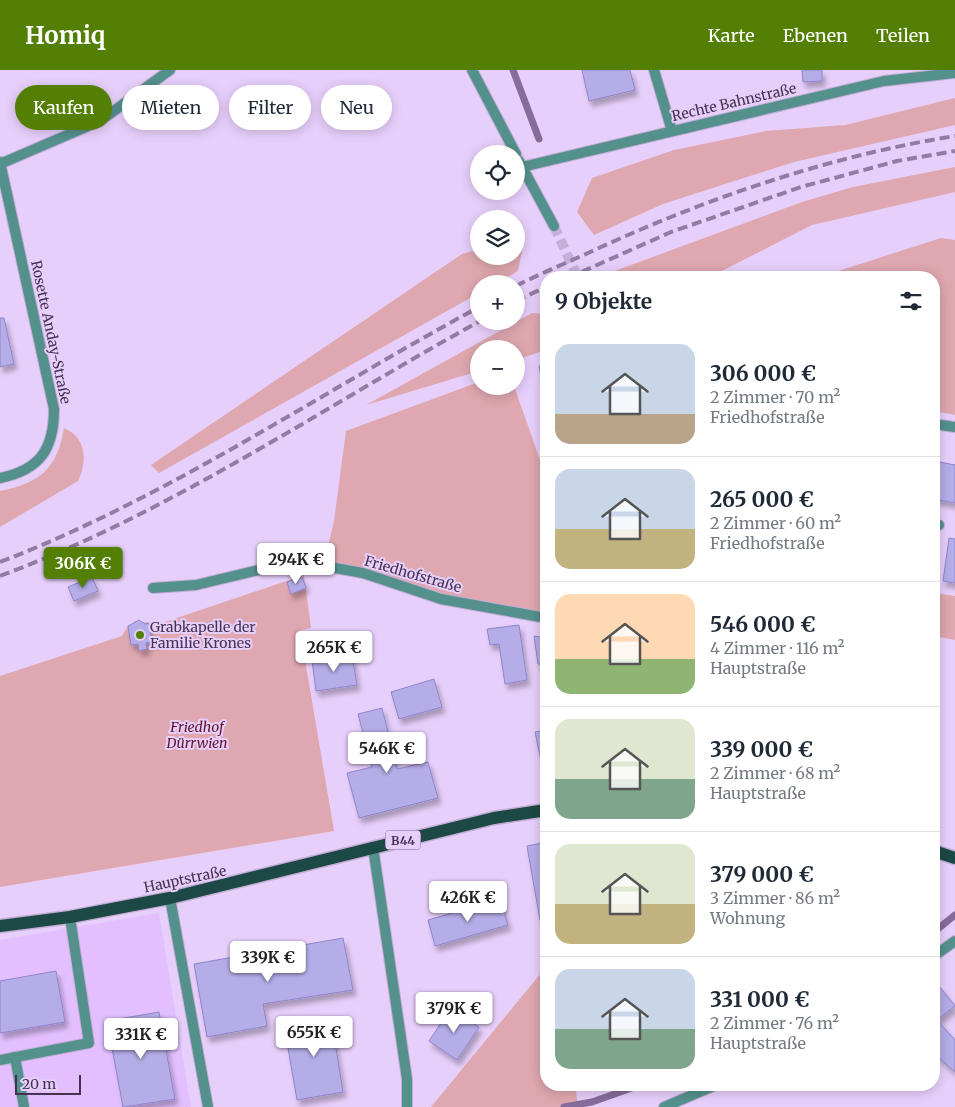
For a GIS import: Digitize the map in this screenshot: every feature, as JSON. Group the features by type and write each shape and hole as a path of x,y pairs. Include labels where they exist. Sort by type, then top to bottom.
{"main road":[{"name":"Hauptstraße","path":"0,926 70,917 170,898 262,877 373,847 494,818 540,811"},
{"path":"940,854 954,858"}],"street":[{"name":"Rosette Anday-Straße","path":"0,478 18,474 37,463 50,442 54,422 54,409 0,163 100,121 170,70"},
{"path":"472,70 511,145"},
{"path":"654,70 672,131"},
{"name":"Rechte Bahnstraße","path":"525,166 884,81 955,73"},
{"path":"525,173 554,226"},
{"path":"940,425 955,427"},
{"name":"Friedhofstraße","path":"154,588 196,585 296,561 363,573 441,599 540,617"},
{"path":"373,847 408,1103"},
{"path":"170,898 208,1107"},
{"path":"0,1060 89,1043 70,917"},
{"path":"940,952 955,941"},
{"path":"15,1057 24,1107"},
{"path":"664,1107 702,1091"}],"shaded area":[{"path":"159,913 191,1107 0,1107 0,940"}],"green space":[{"path":"955,98 955,125 794,162 663,204 594,235 577,212 592,178 674,150 766,131 845,125"},
{"path":"955,167 955,192 812,225 722,271 615,271 802,202 853,187"},
{"path":"941,238 955,240 955,415 940,412 940,271 838,271"},
{"path":"470,252 470,265 519,265 518,271 511,275 470,275 470,298 159,473 151,465 462,254"},
{"path":"532,313 540,314 540,352 525,357 525,340 483,340 501,330 525,330 525,317"},
{"path":"470,347 470,374 366,405"},
{"path":"470,385 470,395 517,395 540,460 540,617 441,599 325,559 334,521 346,431"},
{"path":"64,428 77,437 83,450 83,466 78,481 0,527 0,491 26,484 44,472 57,454"},
{"name":"Friedhof Dürrwien","path":"304,575 311,628 300,630 334,831 0,887 0,676 122,636 128,626 132,625 135,621 149,623 150,627"},
{"path":"940,594 955,596 955,640 940,637"},
{"path":"540,974 540,1091 576,1091 578,1107 431,1107"}],"building":[{"path":"582,70 630,70 635,90 589,101"},
{"path":"802,70 822,70 822,81 803,82"},
{"path":"0,318 4,318 14,364 0,367"},
{"path":"940,462 955,465 955,503 940,500"},
{"path":"949,538 955,539 955,583 943,581"},
{"path":"92,577 98,591 74,601 68,587"},
{"path":"302,577 306,588 291,594 287,582"},
{"name":"Grabkapelle der Familie Krones","path":"139,620 145,624 149,623 152,642 146,643 147,649 139,651 138,644 131,645 128,626"},
{"path":"519,625 527,680 505,684 499,644 490,645 487,629"},
{"path":"534,636 540,637 540,664 538,664"},
{"path":"352,655 357,685 316,691 312,661"},
{"path":"434,679 442,707 399,719 391,692"},
{"path":"382,708 397,769 428,762 438,798 359,818 347,773 372,767 358,714"},
{"path":"540,731 540,756 535,732"},
{"path":"540,843 540,920 527,846"},
{"path":"500,899 508,925 435,946 428,920"},
{"path":"343,938 353,990 263,1004 267,1026 207,1037 194,964"},
{"path":"56,971 65,1022 0,1033 0,981"},
{"path":"940,987 955,1006 940,1018"},
{"path":"451,1008 479,1027 457,1060 429,1041"},
{"path":"159,1012 175,1099 123,1107 107,1021"},
{"path":"331,1017 343,1092 297,1100 284,1025"},
{"path":"940,1023 955,1040 955,1072 940,1058"}],"waterway":[{"path":"513,70 539,139"},
{"path":"940,927 955,915"},
{"path":"564,1107 592,1102 623,1091"}],"tunnel":[{"path":"554,226 575,271"}],"railway":[{"path":"547,271 632,233 768,182 861,155 955,136"},
{"path":"584,271 671,232 801,187 897,161 955,151"},
{"path":"525,282 540,274"},
{"path":"525,297 540,290"},
{"path":"0,562 63,536 124,507 243,442 470,312"},
{"path":"0,576 63,551 185,491 470,327"}],"place":[{"name":"Grabkapelle der Familie Krones","path":"140,635"}]}
